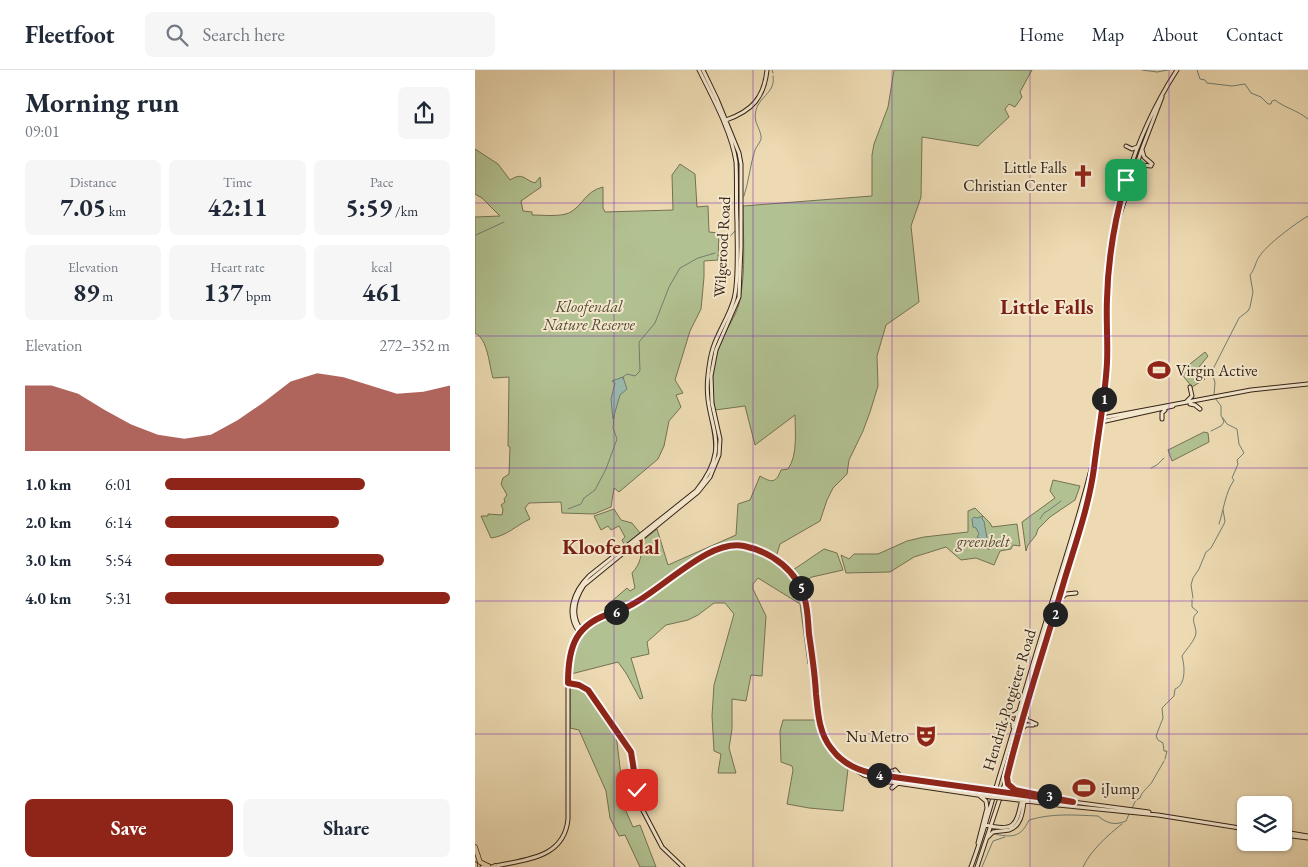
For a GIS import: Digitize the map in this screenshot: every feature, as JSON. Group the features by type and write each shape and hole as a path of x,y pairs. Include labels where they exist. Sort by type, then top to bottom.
{"main road":[{"name":"Wilgerood Road","path":"576,638 577,631 572,615 572,605 581,585 594,572 695,491 707,475 715,456 716,439 707,397 708,376 712,350 734,298 737,254 736,162 724,121 701,70"},
{"path":"729,127 730,122 749,109 762,94 767,70"},
{"name":"Hendrik Potgieter Road","path":"977,867 1010,768 1022,710 1095,453 1102,420 1107,362 1109,264 1121,197 1152,112 1177,70"},
{"path":"724,121 736,117"},
{"name":"Wilgerood Road","path":"575,604 579,594 591,578 698,492 709,477 717,461 720,439 712,403 711,376 716,350 738,301 741,247 741,164 739,152 729,127 724,121"},
{"path":"1126,146 1131,149 1140,148 1144,157 1152,165 1142,164 1135,168"},
{"name":"Hendrik Potgieter Road","path":"1115,229 1140,148"},
{"path":"1102,420 1251,390 1308,384"},
{"path":"1185,403 1192,396 1190,387"},
{"path":"1185,403 1195,405 1200,409"},
{"path":"1102,420 1135,412 1172,407"},
{"path":"1161,419 1162,412 1172,407"},
{"path":"1135,412 1159,410"},
{"name":"Hendrik Potgieter Road","path":"972,865 1013,733 1059,600 1086,506 1094,469 1095,453"},
{"path":"575,604 577,621 580,625 587,624 601,616 630,607 666,581 722,547 736,545 749,547 773,557 791,572 800,586 805,600 819,721 827,743 836,755 864,775 888,783 891,788 901,782"},
{"path":"1059,600 1065,595 1076,593"},
{"path":"569,658 581,632 575,617 575,604"},
{"path":"475,847 478,866 492,866 549,852 558,844 563,835 567,824 569,658 576,638 587,624"},
{"path":"575,625 581,632"},
{"path":"568,683 579,685 588,690 624,742 630,753 639,801 662,847 683,867"},
{"path":"1005,714 1014,715 1022,710 1027,720 1034,725 1024,726 1019,731"},
{"path":"1009,719 1013,724 1013,733"},
{"path":"850,766 879,775 1152,812 1237,826"},
{"path":"1010,768 1007,780 1013,789 1073,802"},
{"path":"879,775 889,774 893,771 898,776 904,778"},
{"path":"883,781 901,782 1014,800 1158,815 1237,827"},
{"path":"971,794 983,797 987,805 972,865"},
{"path":"985,843 992,832 1004,831 1018,824 1024,795"},
{"path":"1014,800 1019,804 1019,812"},
{"path":"985,826 1008,828 1017,820 1023,801"},
{"path":"1022,808 1027,803 1032,802"},
{"path":"994,814 994,824 998,828"},
{"path":"475,847 480,862 492,866 535,856 551,848 563,833 567,815"},
{"path":"990,827 1004,831"},
{"path":"1292,835 1308,837"}],"green space":[{"path":"894,70 1032,70 1020,92 1022,97 1015,107 1009,104 1005,109 1009,117 978,146 922,137 921,197 911,226 919,302 886,325 877,356 878,386 863,431 849,460 847,474 833,488 820,521 780,544 776,557 745,544 730,544 716,549 658,585 640,600 621,609 607,612 605,607 627,588 630,591 635,588 632,573 640,559 641,542 657,529 668,565 736,535 738,504 750,500 760,476 771,481 777,477 781,470 788,469 793,457 795,443 795,415 755,445 745,406 715,410 712,381 713,371 720,344 737,308 742,288 744,265 743,206 872,196 872,155 874,144 888,107"},
{"name":"Kloofendal Nature Reserve","path":"475,149 498,164 510,180 520,176 535,183 540,177 541,187 521,201 523,211 532,212 532,215 569,213 588,195 603,187 603,208 605,212 673,210 672,175 680,164 695,174 697,207 708,206 709,232 719,233 718,260 704,261 701,309 690,331 675,380 683,393 676,395 681,407 669,421 664,446 658,459 619,492 614,488 611,507 594,514 562,513 561,502 529,503 525,508 530,519 506,533 491,538 481,516 488,516 488,514 502,515 503,509 501,505 505,502 504,499 507,495 501,484 503,478 509,474 509,377 493,378 483,341 475,333 475,217 500,216 482,198 475,194"},
{"path":"1205,352 1208,356 1199,367 1201,375 1205,379 1192,387 1180,372"},
{"path":"1204,432 1208,433 1209,442 1172,461 1168,450"},
{"path":"1053,480 1080,486 1075,500 1050,517 1038,529 1026,551 1022,522 1055,498 1050,491"},
{"name":"greenbelt","path":"975,508 992,527 1017,524 1020,546 1013,545 1011,549 1000,551 994,565 976,558 961,560 946,547 914,557 890,572 846,573 841,555 849,559 854,554 878,554 907,541 968,532 968,511"},
{"path":"614,509 621,520 632,523 640,533 614,554 611,550 624,544 622,540 625,537 619,526 611,530 608,526 601,530 594,516"},
{"path":"745,548 774,560 794,580 804,606 811,663 808,664 800,604 758,578 753,584 753,589 766,616 762,676 751,675 746,701 732,699 732,729 729,748 736,773 718,773 721,754 714,751 712,716 714,685 734,614 725,603 714,603 688,620 666,625 647,642 649,654 631,658 643,698 640,699 618,662 571,674 572,660 575,647 581,635 590,625 639,604 677,576 722,551"},
{"path":"824,549 837,553 843,570 812,577 802,583 793,570"},
{"path":"570,687 579,687 587,691 616,734 625,809 633,827 640,825 656,867 640,867 625,835 619,836 610,818 606,791 579,730 570,728"},
{"path":"783,720 816,720 824,742 848,769 843,811 787,804 793,770 792,766 781,762 780,731"}],"water":[{"path":"623,377 627,389 620,395 613,419 611,399 615,383 612,381"},
{"path":"983,516 982,519 984,521 989,550 981,539 977,537 979,534 976,528 973,527 972,519"}],"waterway":[{"path":"1142,70 1157,72 1168,70"},
{"path":"1197,70 1200,79 1205,80 1207,83 1232,86 1245,84 1251,93 1261,97 1268,104 1275,100 1308,119"},
{"path":"744,196 753,156 761,138 755,114 758,105 772,86 773,76"},
{"path":"738,204 739,225"},
{"path":"1214,395 1215,383 1212,371 1239,318 1250,307 1253,292 1250,275 1258,259 1274,241 1308,216"},
{"path":"476,235 504,222"},
{"path":"723,244 735,231"},
{"path":"623,379 627,374 635,376 640,371 639,342 655,323 669,287 680,268 698,258 715,253"},
{"path":"1211,431 1221,426 1224,422 1221,415 1221,406 1215,398"},
{"path":"568,509 581,504 584,498 595,490 606,469 617,439 613,428 614,416"},
{"path":"1219,524 1234,480 1232,478 1238,464 1237,460 1244,453 1239,444 1237,429 1227,424 1223,418"},
{"path":"1151,468 1164,458"},
{"path":"1040,519 1044,513 1061,501"},
{"path":"1193,598 1191,585 1193,578 1206,552 1211,548 1224,524 1223,510"},
{"path":"1165,759 1167,751 1164,751 1163,743 1156,736 1163,718 1162,708 1174,696 1175,689 1179,687 1183,680 1184,665 1182,656 1196,635 1194,616 1198,612 1192,607 1192,600"},
{"path":"1132,808 1136,800 1140,798 1152,782 1164,761"},
{"path":"994,834 1005,836 1018,834 1029,820 1046,816 1098,816 1107,822 1122,823 1126,821 1129,814"},
{"path":"1083,867 1095,849 1122,824"},
{"path":"982,867 993,841 1005,837"}],"place":[{"name":"Little Falls Christian Center","path":"1083,176"},
{"name":"Virgin Active","path":"1159,370"},
{"name":"Nu Metro","path":"926,736"},
{"name":"iJump","path":"1084,788"}],"district":[{"name":"Little Falls","path":"1047,306"},
{"name":"Kloofendal","path":"611,546"}],"route":[{"path":"637,790 631,751 588,690 583,686 568,683 569,658 572,649 589,623 601,616 617,612 639,602 666,581 717,549 736,545 749,547 775,558 791,572 800,586 806,605 820,726 830,748 846,764 865,772 894,778 1073,802 1062,798 1015,790 1008,784 1007,777 1024,711 1086,506 1094,469 1095,453 1101,425 1107,362 1109,264 1117,212 1126,180"}]}
